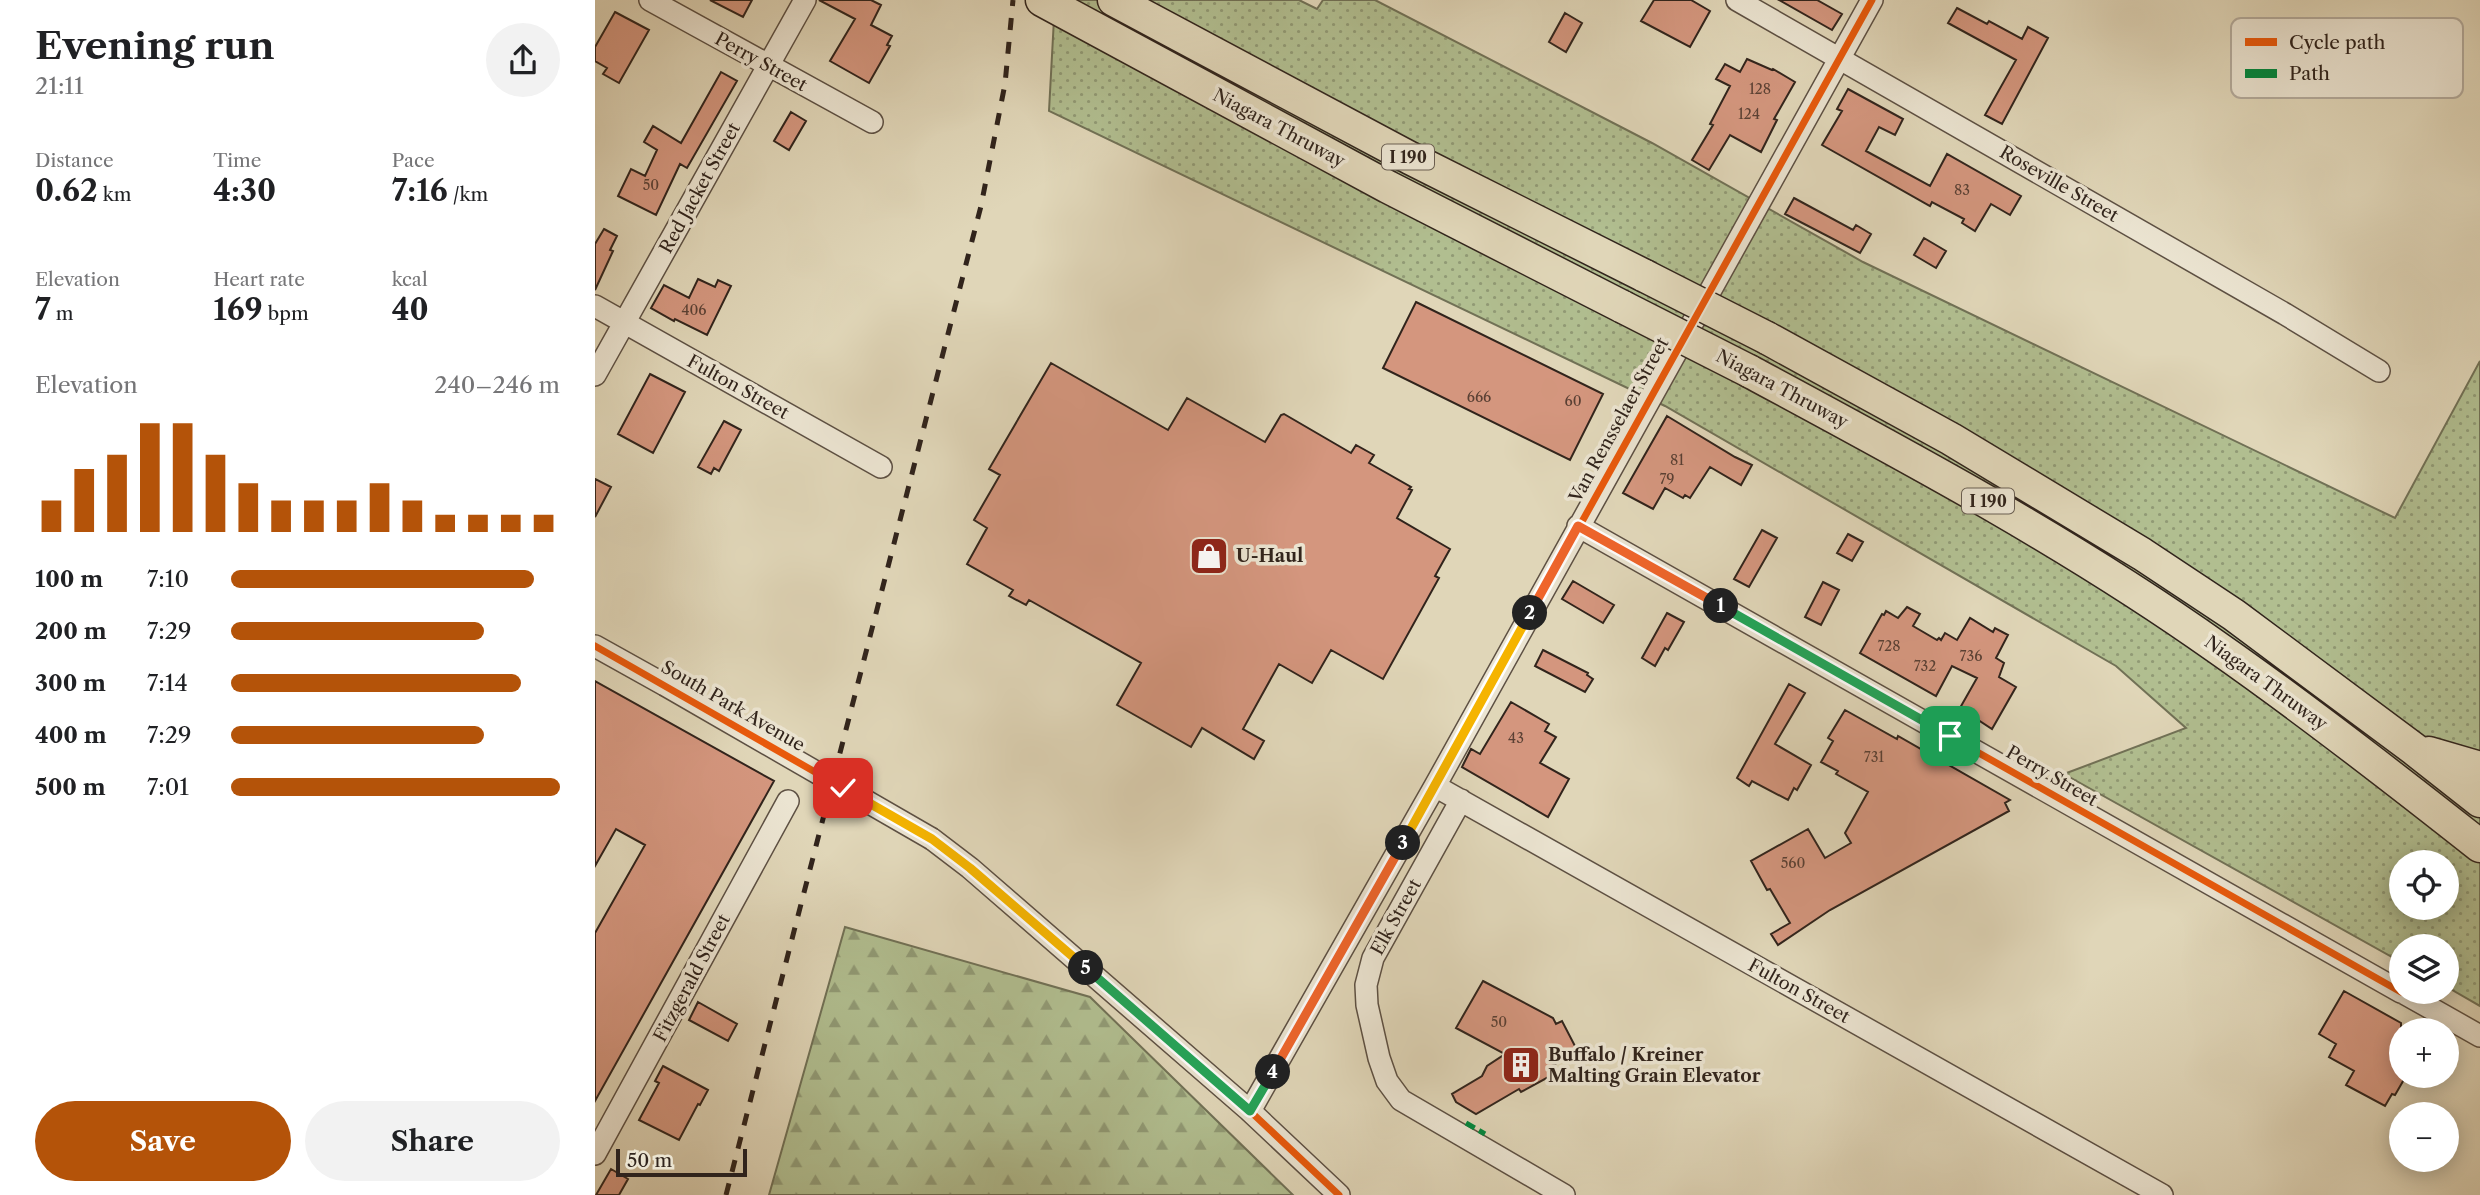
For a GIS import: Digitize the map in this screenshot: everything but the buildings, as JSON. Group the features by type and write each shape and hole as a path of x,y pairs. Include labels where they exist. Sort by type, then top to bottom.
{"highway":[{"name":"Niagara Thruway","path":"1042,0 1388,187 1749,371 1968,489 2217,647 2377,765 2480,846"},
{"name":"Niagara Thruway","path":"1114,0 1398,152 1767,338 1951,439 2142,554 2234,615 2480,801"},
{"path":"2414,749 2480,768"}],"street":[{"name":"Perry Street","path":"650,0 872,122"},
{"name":"Red Jacket Street","path":"595,375 805,0"},
{"name":"Roseville Street","path":"1737,0 2297,320 2379,371"},
{"name":"Van Rensselaer Street","path":"1250,1111 1435,786 1872,0"},
{"name":"Fulton Street","path":"595,306 881,467"},
{"name":"Perry Street","path":"1578,526 2389,985"},
{"name":"South Park Avenue","path":"595,646 932,839 970,868 1250,1111 1339,1195"},
{"name":"Fulton Street","path":"1435,786 2162,1195"},
{"name":"Elk Street","path":"1461,800 1373,958 1366,985 1367,1005 1379,1058 1387,1081 1401,1100 1564,1195"},
{"name":"Fitzgerald Street","path":"595,1154 788,801"},
{"name":"Perry Street","path":"2423,1004 2480,1036"}],"green space":[{"path":"1055,0 1299,0 1317,9 1323,0 1375,0 1652,143 1863,262 2395,518 2480,361 2480,1006 2459,994 2459,934 2389,934 2389,955 2064,774 2186,728 2116,666 1665,406 1049,111"},
{"path":"845,927 1090,997 1293,1195 769,1195"}],"railway":[{"path":"726,1195 981,206 1005,84 1013,0"}],"marked path":[{"path":"1466,1123 1485,1134"}],"cycle path":[{"path":"1250,1111 1435,786 1872,0"},
{"path":"1578,526 2389,985"},
{"path":"595,646 932,839 970,868 1250,1111 1339,1195"}],"place":[{"name":"U-Haul","path":"1209,556"},
{"name":"Buffalo / Kreiner Malting Grain Elevator","path":"1521,1065"}],"route":[{"path":"843,788 932,839 970,868 1250,1111 1435,786 1578,526 1950,736"}]}
